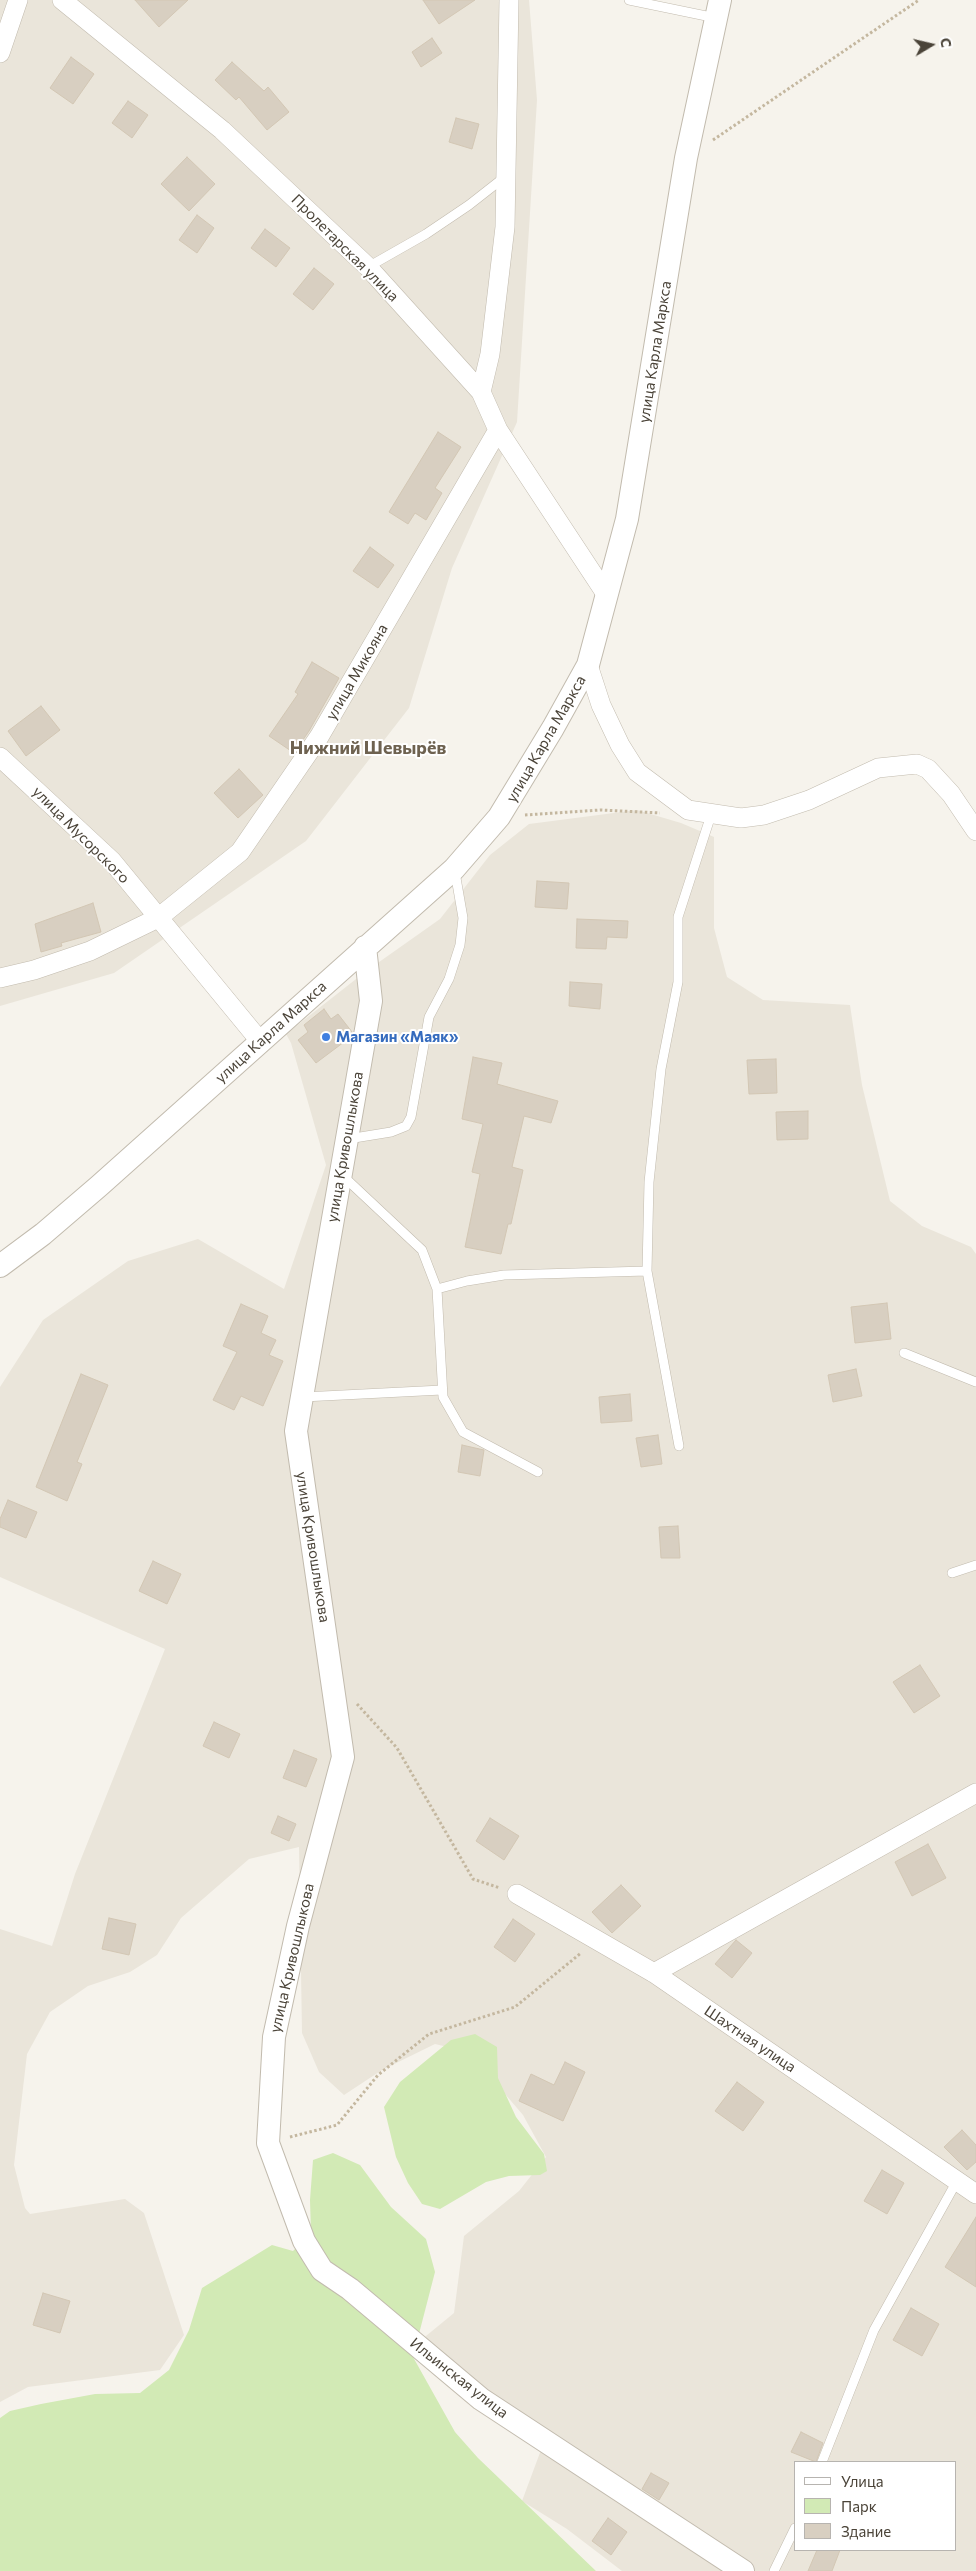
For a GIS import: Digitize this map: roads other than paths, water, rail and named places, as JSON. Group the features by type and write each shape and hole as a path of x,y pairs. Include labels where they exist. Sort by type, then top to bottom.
{"street":[{"path":"0,54 18,0"},
{"name":"Пролетарская улица","path":"62,0 222,130 368,266 481,392 498,430 606,594"},
{"path":"481,392 490,354 504,236 509,0"},
{"name":"улица Карла Маркса","path":"0,1266 44,1234 99,1186 454,869 499,817 529,770 588,665 628,519 686,158 718,9"},
{"name":"улица Микояна","path":"0,978 34,970 90,951 158,918 240,852 319,737 498,430"},
{"path":"588,665 601,705 620,745 637,772 688,810 711,815 741,818 764,815 808,800 878,768 917,764 928,768 951,794 976,831"},
{"name":"улица Мусорского","path":"0,756 112,862 260,1042"},
{"name":"улица Кривошлыкова","path":"268,2143 274,2037 298,1926 343,1757 296,1431 371,1001 365,947"},
{"path":"654,1973 976,1794"},
{"name":"Шахтная улица","path":"517,1894 654,1973 976,2194"},
{"name":"Ильинская улица","path":"268,2143 304,2241 322,2270 350,2289 482,2399 743,2571"}],"lane":[{"path":"628,0 718,9"},
{"path":"368,266 433,229 506,176"},
{"path":"678,1446 647,1270 649,1182 661,1069 678,982 678,917 711,815"},
{"path":"347,1140 391,1132 406,1126 411,1117 429,1016 449,979 460,944 463,918 454,869"},
{"path":"341,1174 422,1250 436,1289 442,1397 463,1432 538,1472"},
{"path":"436,1289 467,1281 504,1275 647,1270"},
{"path":"904,1353 976,1382"},
{"path":"302,1397 442,1390"},
{"path":"952,1573 976,1565"},
{"path":"822,2461 874,2330 957,2181"},
{"path":"774,2571 794,2530"}],"place":[{"name":"Магазин «Маяк»","path":"326,1037"}],"district":[{"name":"Нижний Шевырёв","path":"368,748"}]}
